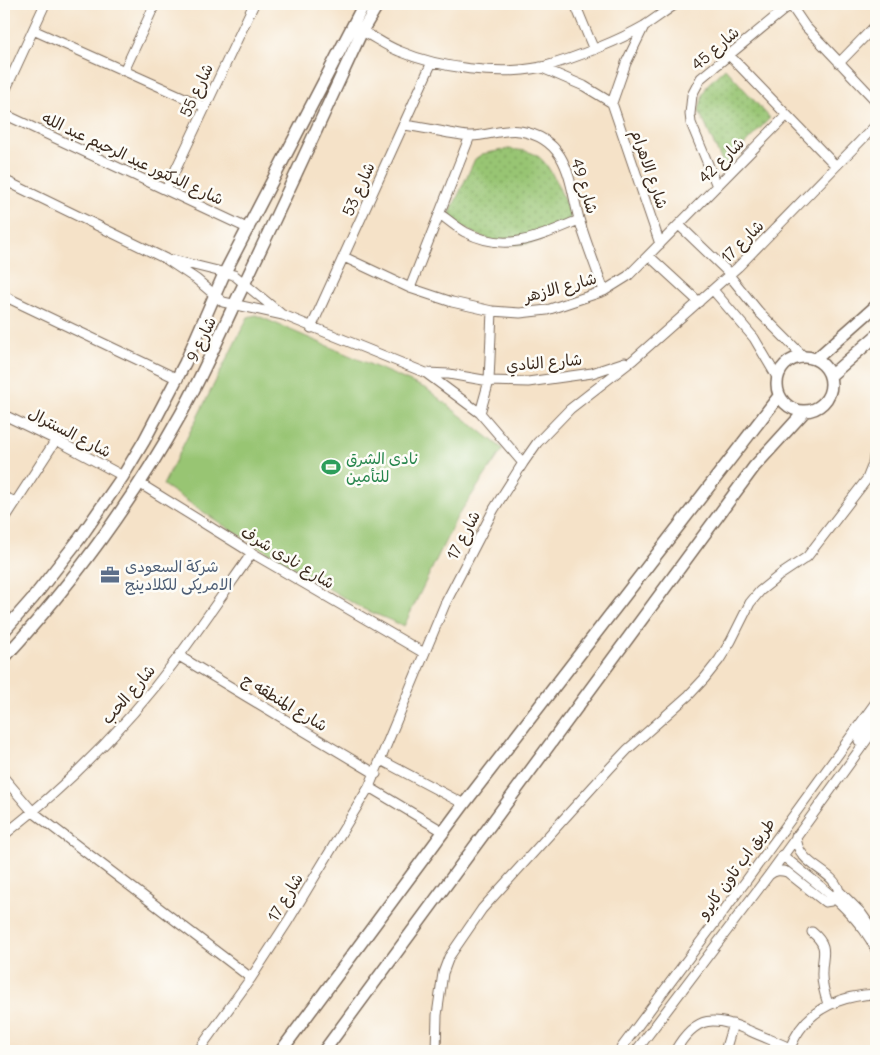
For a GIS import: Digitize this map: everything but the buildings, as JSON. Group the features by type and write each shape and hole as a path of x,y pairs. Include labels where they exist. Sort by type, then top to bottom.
{"main road":[{"name":"شارع 9","path":"4,631 34,598 75,546 123,476 178,379 224,274 364,4"},
{"name":"شارع 9","path":"4,658 37,622 108,530 140,483 181,414 245,284 362,30 378,4"},
{"path":"810,358 876,306"},
{"path":"830,376 876,336"},
{"path":"798,357 810,358 825,366 830,376 830,392 825,402 816,409 805,412 790,408 779,396 777,378 787,362 798,357"},
{"path":"186,363 195,367 199,379"},
{"path":"281,1051 464,804 779,396"},
{"path":"324,1051 754,467 805,412"}],"street":[{"path":"4,93 45,4"},
{"path":"124,71 155,4"},
{"name":"شارع 55","path":"166,190 254,4"},
{"path":"575,4 594,50"},
{"path":"362,30 397,50 432,62 462,68 491,70 539,67 594,50 644,26 676,4"},
{"path":"791,4 805,26 876,101"},
{"name":"شارع 45","path":"717,186 691,123 690,104 692,95 701,78 791,4"},
{"path":"539,67 584,86 612,103 626,63 644,26"},
{"path":"839,63 876,26"},
{"path":"32,30 205,107"},
{"path":"728,55 836,166"},
{"name":"شارع 53","path":"311,328 432,62"},
{"name":"شارع الاهرام","path":"612,103 660,244"},
{"name":"شارع الدكتور عبد الرحيم عبد الله","path":"4,114 249,229"},
{"name":"شارع 42","path":"679,225 786,116"},
{"name":"شارع 49","path":"404,125 470,136 504,130 519,130 534,134 548,142 559,153 567,166 580,220 604,291"},
{"name":"شارع 17","path":"198,1051 251,978 288,921 369,787 382,760 424,653 469,556 494,508 537,443 570,409 633,360 713,290 876,125"},
{"path":"410,288 470,136"},
{"path":"4,180 166,258"},
{"path":"440,214 463,231 500,242 525,241 580,220"},
{"path":"679,225 729,274 759,312 810,358"},
{"name":"شارع الازهر","path":"344,256 410,288 452,302 492,311 520,313 547,310 604,291 628,276 679,225"},
{"path":"649,256 698,302"},
{"name":"شارع النادي","path":"166,258 238,277 283,315"},
{"name":"شارع النادي","path":"166,258 196,279 223,302 234,306 271,311 283,315 311,328 426,373 480,413 523,463"},
{"path":"713,290 754,338 777,378"},
{"path":"4,296 178,379"},
{"path":"480,413 489,381 492,311"},
{"name":"شارع النادي","path":"426,373 449,374 489,381 528,382 592,373 633,360"},
{"name":"شارع السنترال","path":"4,415 123,476"},
{"path":"4,520 56,440"},
{"path":"436,1051 437,1016 445,965 474,921 500,889 628,749 689,695 704,679 727,647 750,603 760,592 780,575 808,557 867,479 873,464 876,444"},
{"name":"شارع نادى شرف","path":"140,483 252,553 424,653"},
{"path":"4,497 16,502"},
{"name":"شارع الحب","path":"4,835 33,812 122,724 179,656 252,553"},
{"name":"شارع المنطقه ج","path":"179,656 376,774"},
{"name":"طريق اب تاون كايرو","path":"619,1051 876,702"},
{"path":"846,768 856,746 870,724 868,714"},
{"name":"طريق اب تاون كايرو","path":"636,1051 769,875 876,727"},
{"path":"382,760 464,804"},
{"path":"4,778 33,812 251,978"},
{"path":"369,787 444,832"},
{"path":"796,836 798,849 834,883 836,895 862,925 876,950"},
{"path":"782,855 795,872 836,895 861,914 876,934"},
{"path":"769,875 774,871 781,870 795,872 807,859"},
{"path":"812,932 821,940 825,950 822,980 828,1004"},
{"path":"675,1051 680,1041 689,1031 700,1024 714,1020 733,1024 790,1050 795,1038 809,1019 828,1004 848,998 876,994"},
{"path":"725,1051 733,1024"}],"green space":[{"path":"725,68 770,118 724,166 699,111 703,94 708,84"},
{"path":"508,149 530,152 547,165 570,214 571,221 551,234 535,242 522,245 496,242 447,219 475,159 482,154"},
{"name":"نادى الشرق للتأمين","path":"256,315 427,389 503,449 457,517 404,626 361,608 226,527 163,485 248,317"}],"place":[{"name":"نادى الشرق للتأمين","path":"331,467"},
{"name":"شركة السعودى الامريكى للكلادينج","path":"110,575"}]}
